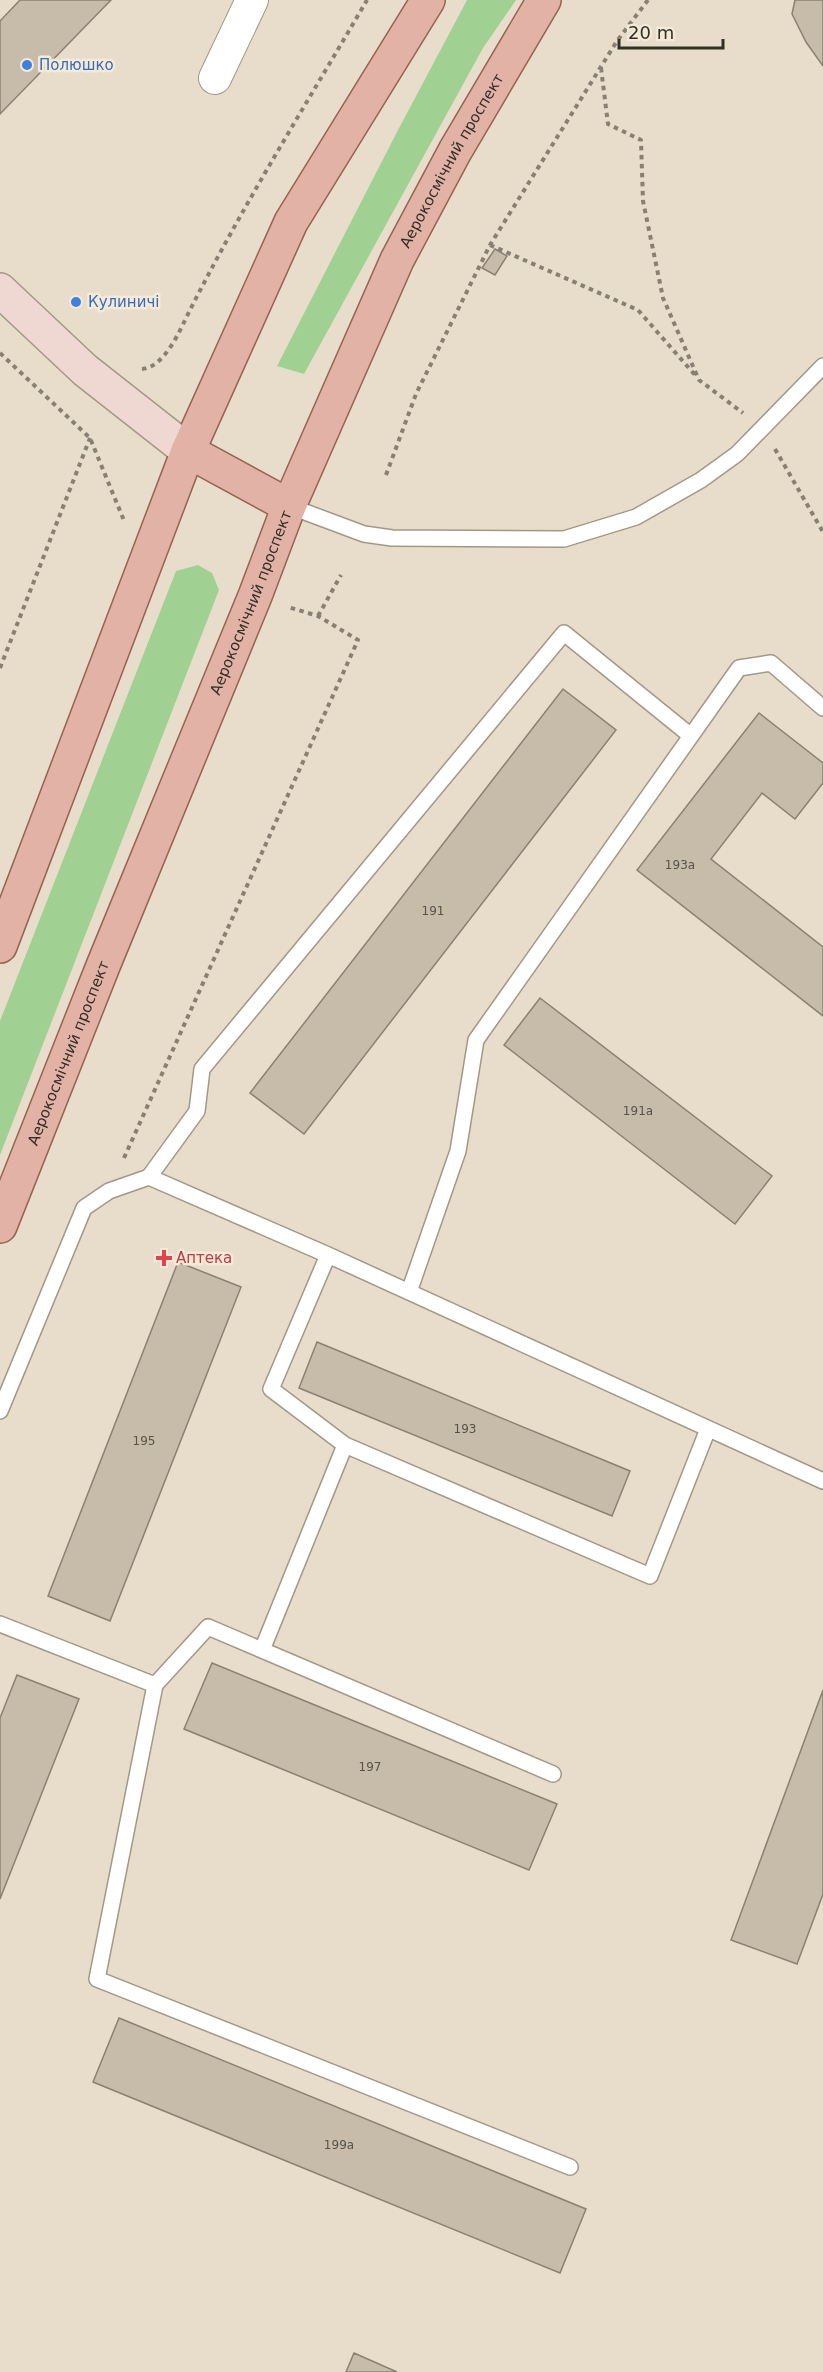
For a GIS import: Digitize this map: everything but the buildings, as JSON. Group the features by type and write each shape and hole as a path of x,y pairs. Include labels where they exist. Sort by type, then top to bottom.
{"main road":[{"path":"0,946 188,451 291,222 428,0"},
{"name":"Аерокосмічний проспект","path":"0,1226 103,966 251,606 289,506 397,260 461,141 544,0"},
{"path":"0,290 85,369 188,451 289,506"}],"street":[{"path":"215,78 252,0"}],"lane":[{"path":"289,506 364,534 392,538 564,538 636,517 701,480 737,454 823,366"},
{"path":"0,1411 84,1208 109,1191 149,1177 197,1111 202,1069 564,633 691,736"},
{"path":"410,1292 458,1151 476,1040 739,668 771,663 823,708"},
{"path":"149,1177 328,1255 823,1481"},
{"path":"328,1255 271,1389 345,1445 650,1576 708,1429"},
{"path":"262,1650 345,1445"},
{"path":"0,1624 154,1684"},
{"path":"553,1774 208,1627 154,1684 97,1979 570,2167"}],"path":[{"path":"136,370 146,369 161,359 172,345 218,256 368,0"},
{"path":"386,475 416,394 490,245 617,41 648,0"},
{"path":"601,68 608,124 641,140 643,201 663,297 699,380"},
{"path":"490,245 638,310 699,380 763,427 823,532"},
{"path":"0,353 90,438 125,525"},
{"path":"0,668 90,438"},
{"path":"318,616 341,575"},
{"path":"109,1191 358,640 318,616 286,606"}],"green space":[{"path":"467,0 516,0 483,48 304,374 277,366 397,132"},
{"path":"198,565 212,573 219,590 0,1155 0,1021 176,571"}],"place":[{"name":"Полюшко","path":"27,65"},
{"name":"Кулиничі","path":"76,302"},
{"name":"Аптека","path":"164,1258"}]}
